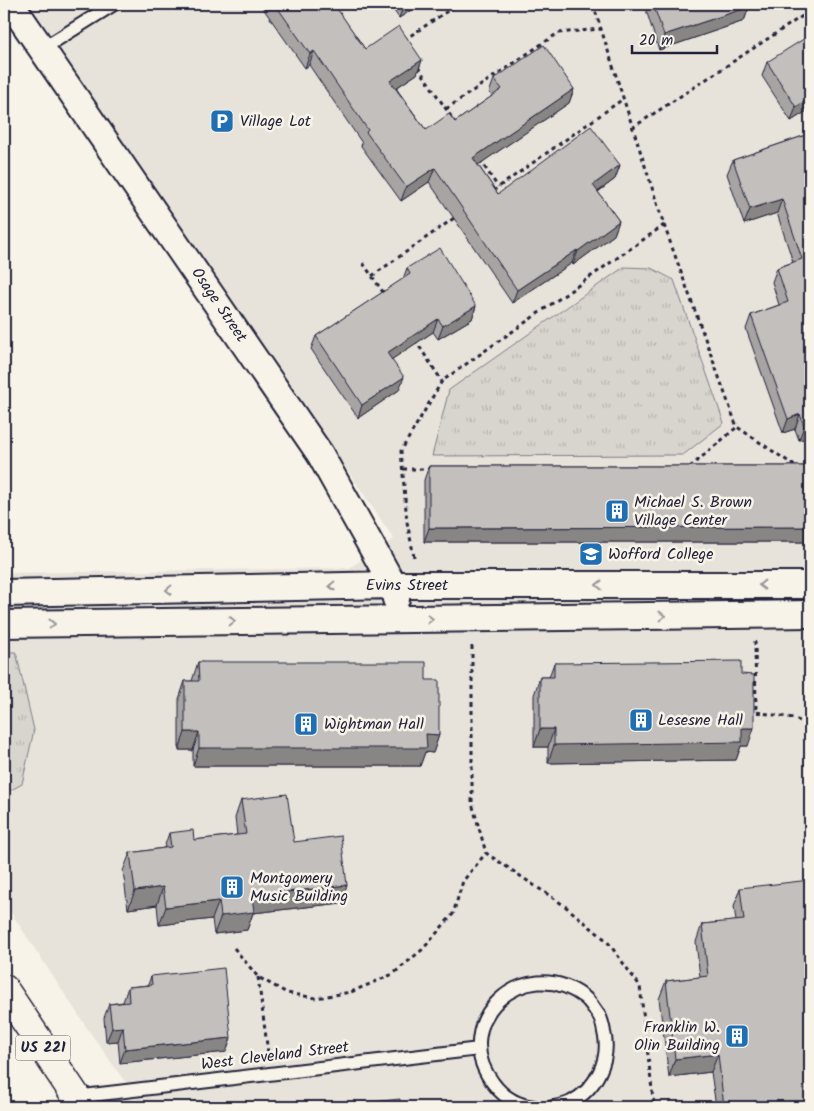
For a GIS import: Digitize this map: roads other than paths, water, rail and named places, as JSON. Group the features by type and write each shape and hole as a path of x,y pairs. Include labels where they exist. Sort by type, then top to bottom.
{"main road":[{"name":"US 221","path":"4,989 13,1018 79,1102"}],"street":[{"name":"Osage Street","path":"11,4 320,454 393,585 399,619"},
{"name":"Evins Street","path":"4,593 393,585 810,585"},
{"name":"Evins Street","path":"4,624 810,614"}],"lane":[{"path":"42,49 114,4"},
{"path":"534,1107 522,1106 500,1093 485,1073 478,1048 482,1024 495,1003 515,988 539,981 564,985 585,997 600,1017 607,1042 603,1066 591,1088 570,1103 553,1107"},
{"name":"West Cleveland Street","path":"79,1102 270,1073 478,1048"}],"place":[{"name":"Village Lot","path":"222,121"},
{"name":"Michael S. Brown Village Center","path":"617,511"},
{"name":"Wofford College","path":"591,554"},
{"name":"Lesesne Hall","path":"641,720"},
{"name":"Wightman Hall","path":"306,724"},
{"name":"Montgomery Music Building","path":"232,887"},
{"name":"Franklin W. Olin Building","path":"737,1036"}]}
